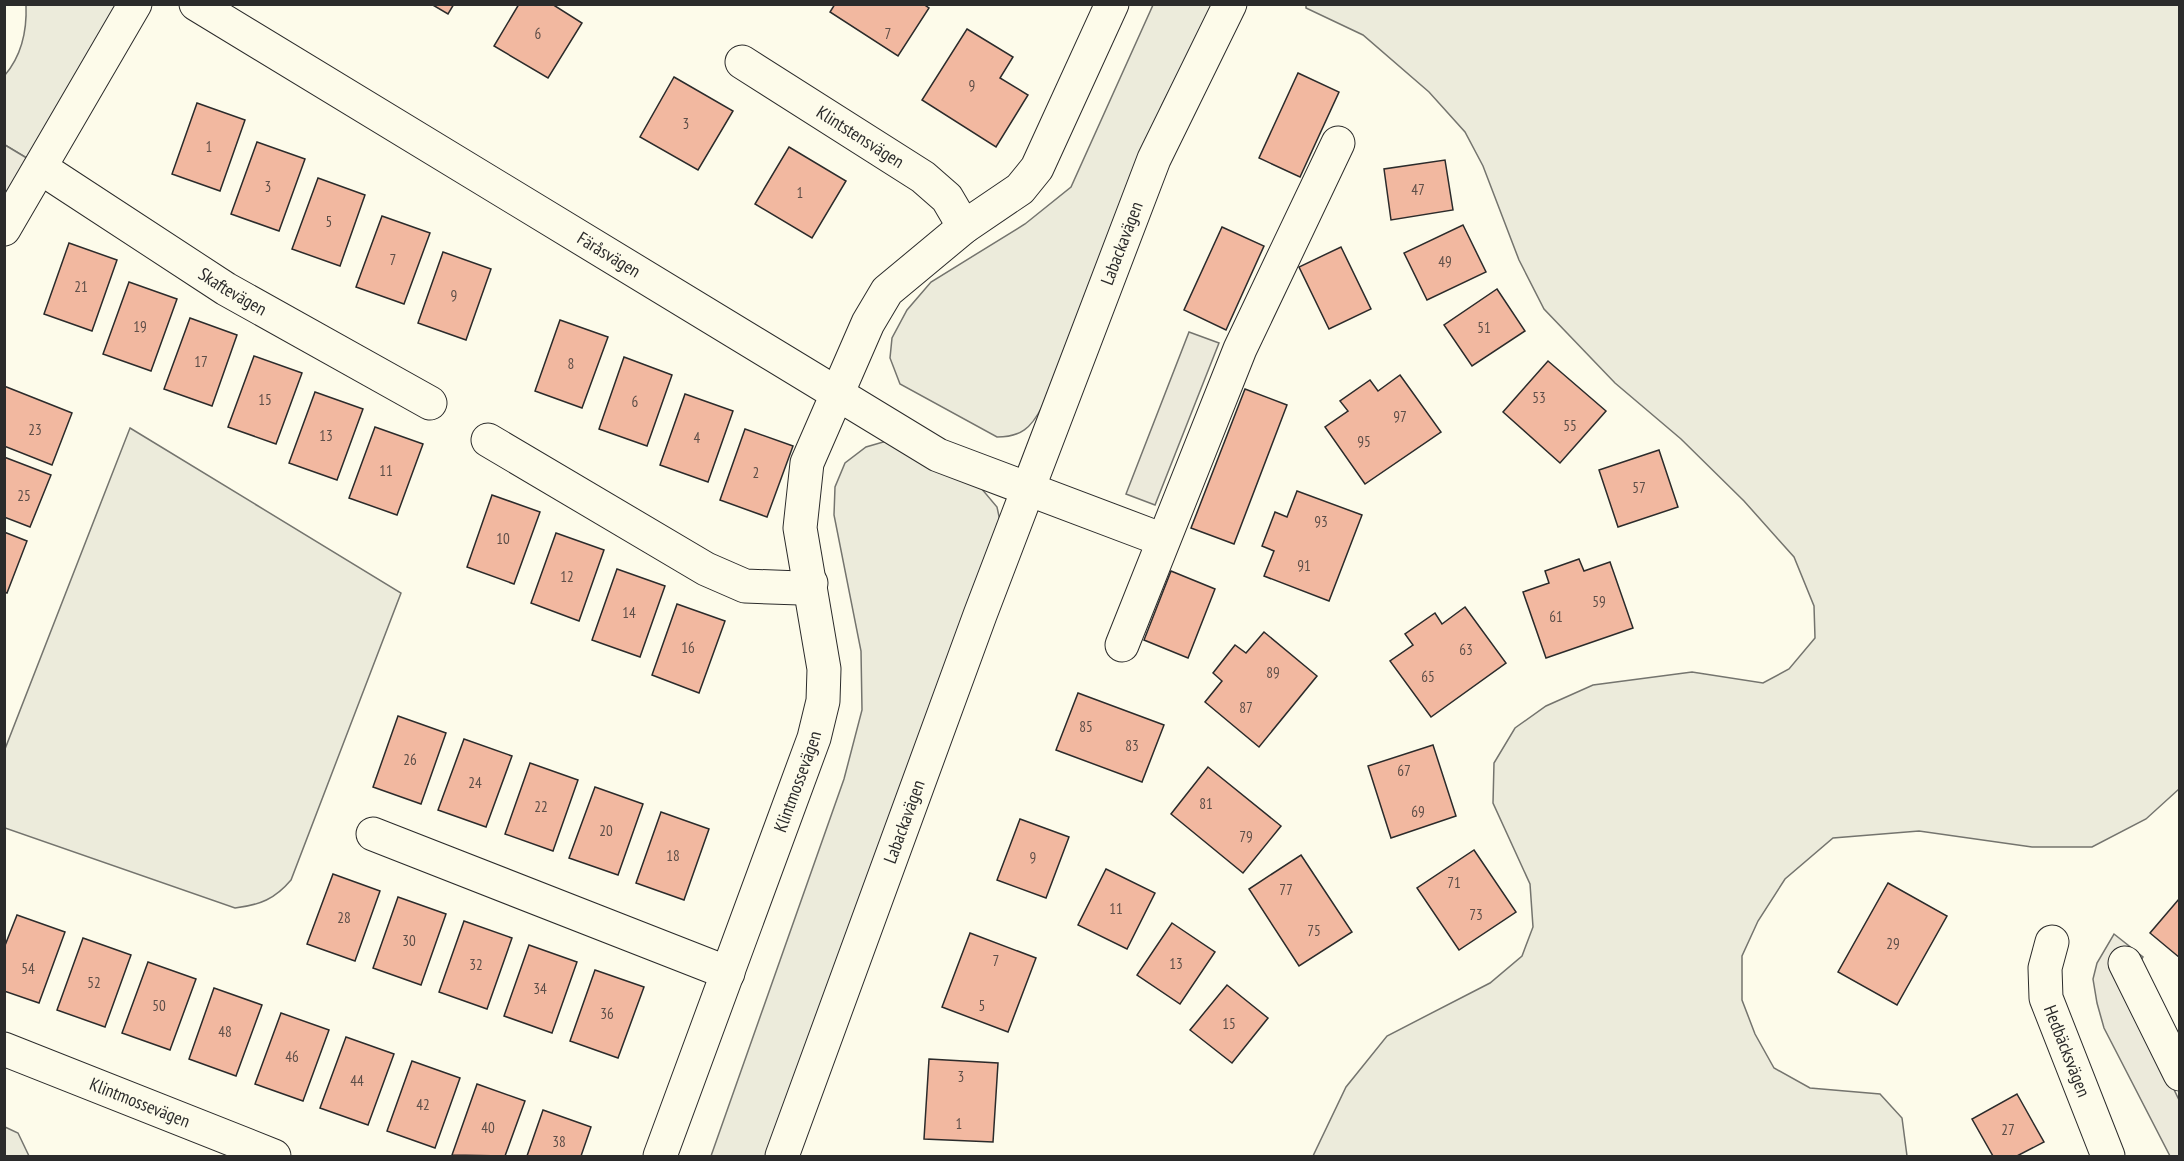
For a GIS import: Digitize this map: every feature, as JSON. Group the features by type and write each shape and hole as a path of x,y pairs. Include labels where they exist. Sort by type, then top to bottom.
{"street":[{"path":"4,229 135,4"},
{"name":"Färåsvägen","path":"196,4 938,455 1029,489"},
{"path":"839,393 868,323 887,291 964,227 1020,189 1037,168 1112,4"},
{"name":"Labackavägen","path":"782,1156 1154,159 1230,4"},
{"name":"Klintstensvägen","path":"742,62 923,177 946,198 964,227"},
{"path":"1122,645 1240,349 1338,143"},
{"name":"Skaftevägen","path":"41,168 226,289 430,403"},
{"name":"Klintmossevägen","path":"660,1156 814,738 823,701 824,669 800,528 807,463 839,393"},
{"path":"488,440 706,569 745,586 800,588 811,583"},
{"path":"1029,489 1163,540"},
{"path":"373,834 728,974"},
{"name":"Hedbäcksvägen","path":"2052,942 2045,968 2046,998 2108,1156"},
{"path":"2126,963 2180,1074"},
{"name":"Klintmossevägen","path":"4,1049 274,1156"}],"shaded area":[{"path":"26,5 129,5 35,163 5,145 5,75 16,59 22,42 26,24"},
{"path":"1153,5 1214,5 1162,105 1042,407 1034,421 1024,430 1013,435 997,437 900,384 890,358 892,338 907,310 931,282 1025,224 1071,187"},
{"path":"1306,5 2179,5 2179,789 2146,819 2092,847 2032,847 1919,831 1833,838 1785,879 1758,921 1742,956 1742,1000 1755,1034 1774,1068 1810,1088 1880,1094 1902,1118 1907,1156 1313,1156 1346,1087 1387,1036 1490,983 1522,956 1533,927 1530,884 1493,803 1494,763 1515,728 1546,706 1593,685 1692,672 1763,683 1789,669 1815,638 1814,606 1794,557 1744,501 1681,439 1615,383 1544,309 1519,260 1483,166 1465,132 1429,92 1363,35 1306,8"},
{"path":"5,145 35,163 5,214"},
{"path":"1189,332 1219,343 1155,505 1126,494"},
{"path":"130,428 401,593 291,880 273,896 252,905 235,908 5,828 5,749"},
{"path":"890,440 976,482 997,507 1003,535 770,1156 711,1156 844,779 862,710 861,651 834,515 835,487 845,463 866,447"},
{"path":"2114,934 2143,957 2131,978 2129,996 2179,1100 2179,1156 2170,1156 2104,1028 2093,979 2097,963"},
{"path":"5,1127 18,1133 29,1156 5,1156"}],"building":[{"path":"431,4 454,4 448,14"},
{"path":"519,4 552,4 582,23 548,78 494,46"},
{"path":"835,4 923,4 929,8 898,56 830,12"},
{"path":"967,29 1013,57 1000,78 1028,95 996,147 922,100"},
{"path":"1298,73 1339,92 1300,177 1259,158"},
{"path":"674,77 733,111 698,170 640,137"},
{"path":"197,103 245,120 220,191 172,174"},
{"path":"257,142 305,159 279,231 231,214"},
{"path":"789,147 846,181 812,238 755,204"},
{"path":"1445,160 1453,210 1391,220 1384,169"},
{"path":"318,178 365,195 340,266 292,249"},
{"path":"382,216 430,233 404,304 356,287"},
{"path":"1463,225 1486,272 1427,300 1404,253"},
{"path":"1222,227 1264,246 1226,330 1184,310"},
{"path":"69,243 117,260 92,331 44,314"},
{"path":"1341,247 1371,309 1329,329 1299,267"},
{"path":"443,252 491,269 466,340 418,323"},
{"path":"129,282 177,299 151,371 103,354"},
{"path":"1497,289 1525,331 1472,366 1444,325"},
{"path":"190,318 237,335 212,406 164,389"},
{"path":"560,320 608,337 582,408 535,391"},
{"path":"254,356 302,373 276,444 228,427"},
{"path":"624,357 672,375 647,446 599,429"},
{"path":"1548,361 1606,411 1560,463 1503,412"},
{"path":"1400,375 1441,432 1365,484 1325,427 1348,411 1340,401 1370,380 1378,391"},
{"path":"4,386 72,413 52,465 4,446"},
{"path":"1245,389 1287,405 1234,544 1191,528"},
{"path":"315,392 363,409 337,480 289,463"},
{"path":"685,394 733,411 708,482 660,465"},
{"path":"375,427 423,444 397,515 349,498"},
{"path":"745,429 793,446 767,517 720,500"},
{"path":"1659,450 1678,507 1618,527 1599,470"},
{"path":"4,457 51,475 30,527 4,517"},
{"path":"1297,491 1362,515 1329,601 1264,576 1274,551 1262,546 1275,512 1287,517"},
{"path":"492,495 540,512 514,584 467,567"},
{"path":"4,532 27,541 7,593 4,592"},
{"path":"556,533 604,550 579,621 531,603"},
{"path":"1579,559 1584,571 1610,562 1633,628 1546,658 1523,592 1549,583 1545,571"},
{"path":"617,569 665,586 640,657 592,640"},
{"path":"1171,571 1215,589 1188,658 1144,640"},
{"path":"677,604 725,621 699,693 652,675"},
{"path":"1465,607 1506,663 1431,717 1390,661 1413,645 1405,634 1435,613 1442,624"},
{"path":"1264,632 1317,676 1259,747 1205,702 1222,681 1213,673 1235,645 1246,653"},
{"path":"1078,693 1164,725 1142,782 1056,750"},
{"path":"398,716 446,733 421,804 373,787"},
{"path":"464,739 512,756 486,827 438,810"},
{"path":"1433,745 1456,816 1391,838 1368,766"},
{"path":"530,763 578,780 553,851 505,834"},
{"path":"1208,767 1281,826 1243,873 1171,814"},
{"path":"595,787 643,804 618,875 569,858"},
{"path":"661,812 709,829 684,900 636,883"},
{"path":"1020,819 1069,837 1046,898 997,880"},
{"path":"1474,850 1516,912 1459,950 1417,888"},
{"path":"1301,855 1352,932 1299,966 1249,889"},
{"path":"1106,869 1155,893 1127,949 1078,925"},
{"path":"333,874 380,891 355,961 307,944"},
{"path":"1888,883 1947,916 1897,1005 1838,972"},
{"path":"398,897 446,914 421,985 373,968"},
{"path":"2180,899 2180,958 2150,933"},
{"path":"17,915 65,932 39,1003 4,991 4,948"},
{"path":"464,921 512,938 487,1009 439,992"},
{"path":"1172,923 1215,952 1180,1004 1137,975"},
{"path":"970,933 1036,958 1008,1032 942,1007"},
{"path":"83,938 131,955 105,1027 57,1010"},
{"path":"529,945 577,962 552,1033 504,1016"},
{"path":"148,962 196,979 170,1050 122,1033"},
{"path":"595,970 644,987 618,1058 570,1041"},
{"path":"1227,985 1268,1018 1232,1063 1190,1030"},
{"path":"214,988 262,1005 236,1076 189,1059"},
{"path":"281,1013 329,1030 303,1101 255,1084"},
{"path":"346,1037 394,1054 368,1125 320,1108"},
{"path":"929,1059 998,1063 993,1142 924,1139"},
{"path":"412,1061 460,1078 435,1148 387,1131"},
{"path":"477,1084 525,1101 505,1156 452,1155"},
{"path":"2017,1094 2044,1142 2017,1156 1993,1156 1972,1119"},
{"path":"543,1110 591,1127 581,1156 527,1156"}]}
